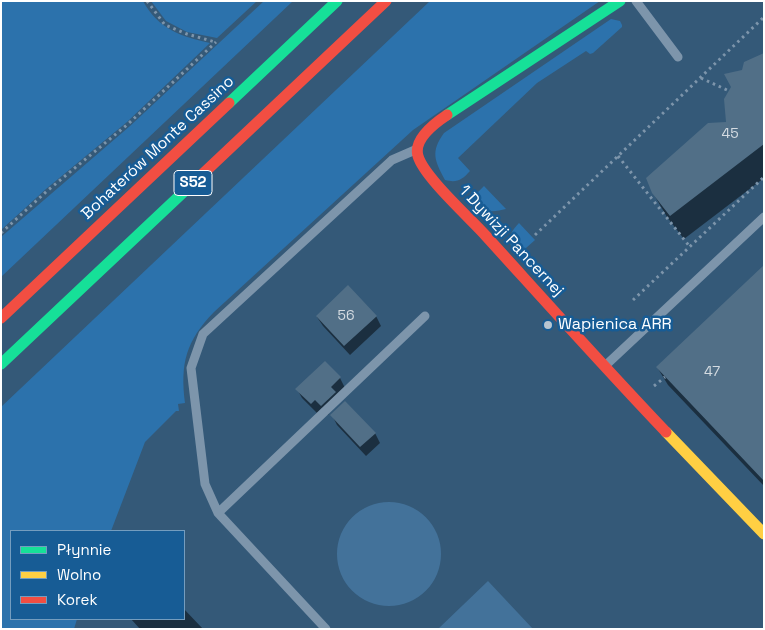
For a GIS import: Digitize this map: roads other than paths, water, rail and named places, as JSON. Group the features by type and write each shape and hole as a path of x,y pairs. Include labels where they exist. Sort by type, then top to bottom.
{"main road":[{"name":"Bohaterów Monte Cassino","path":"1,318 337,1"},
{"name":"S52","path":"1,364 386,1"},
{"path":"417,149 425,133 438,121 620,1"},
{"name":"1 Dywizji Pancernej","path":"417,149 418,157 430,177 604,367 764,534"}],"lane":[{"path":"636,1 678,57"},
{"path":"326,629 218,513 205,484 191,368 203,334 392,160 417,149"},
{"path":"604,367 764,217"},
{"path":"218,513 424,316"}],"place":[{"name":"Wapienica ARR","path":"548,325"}]}
